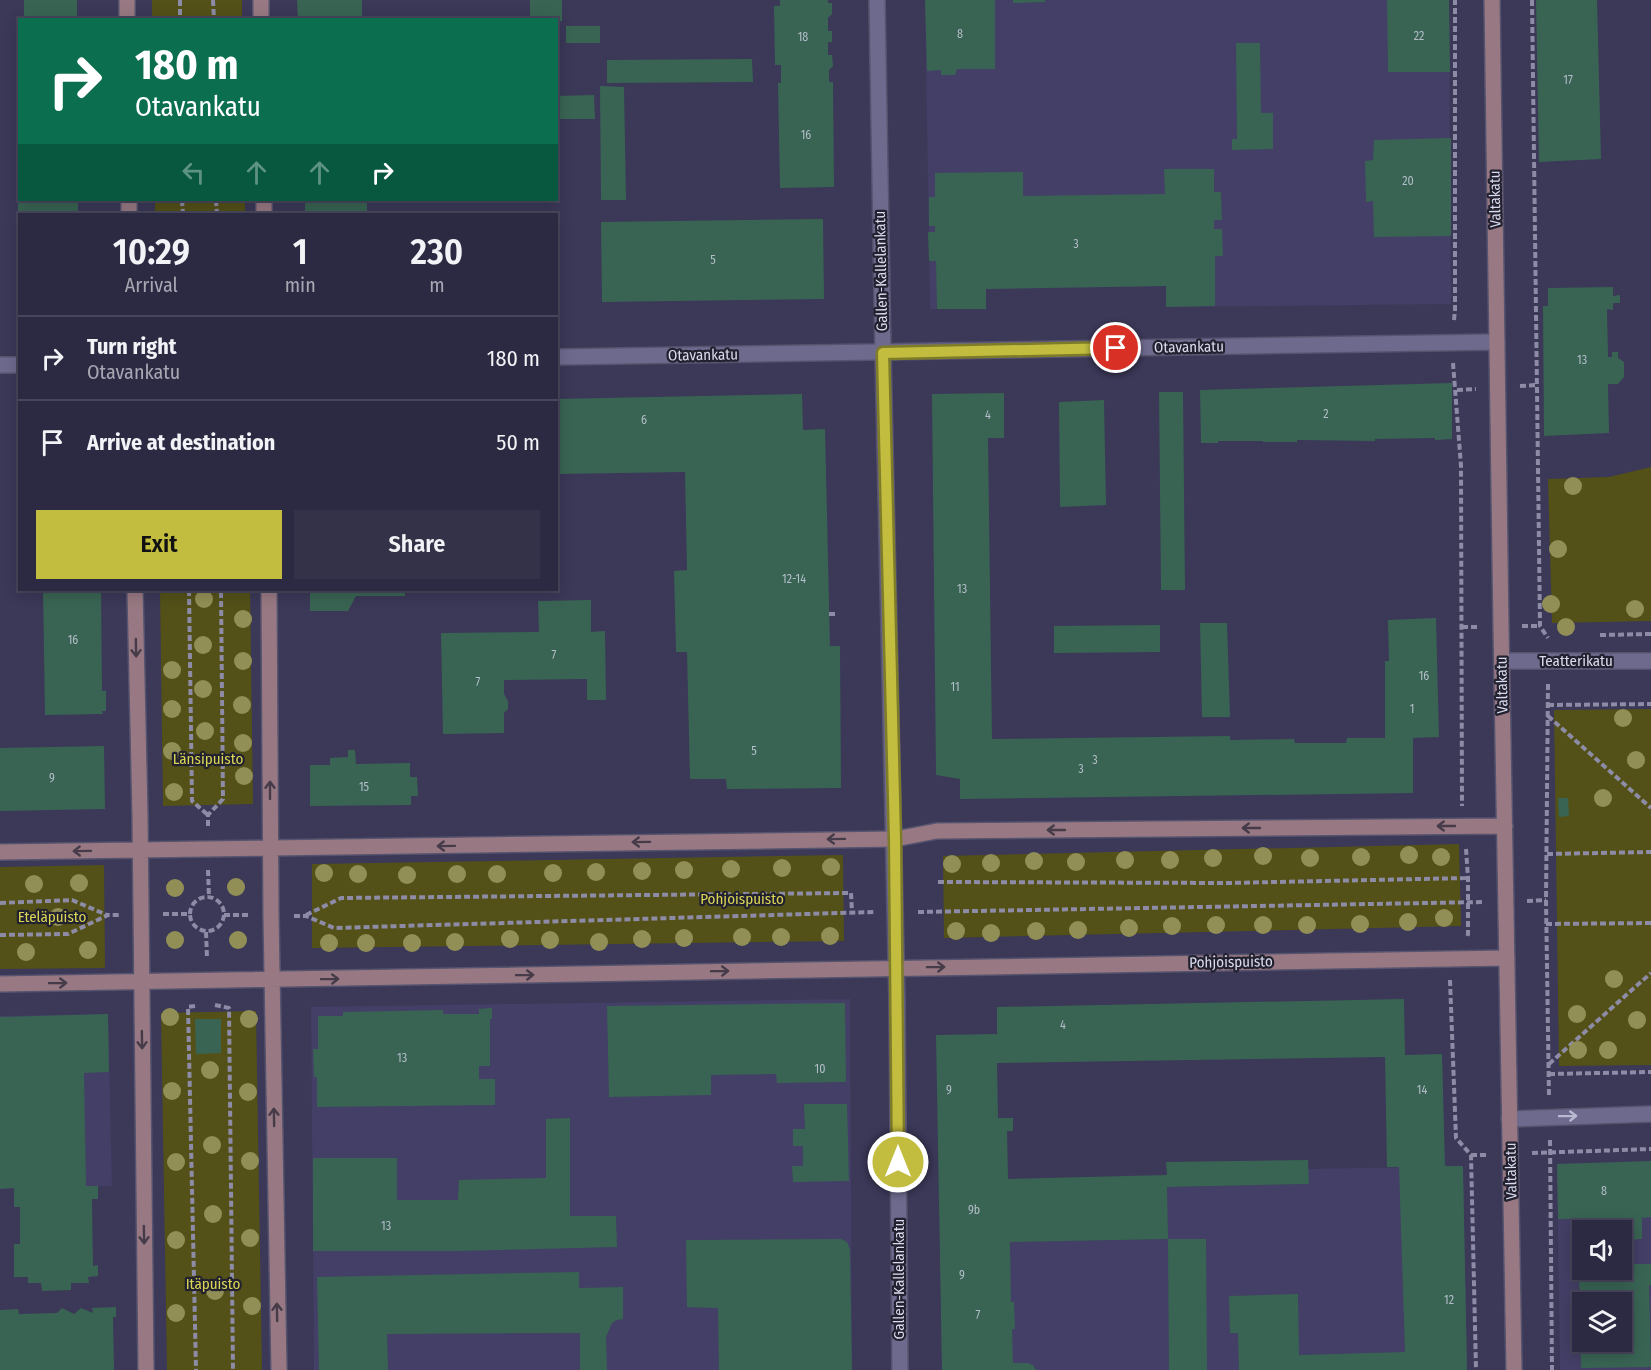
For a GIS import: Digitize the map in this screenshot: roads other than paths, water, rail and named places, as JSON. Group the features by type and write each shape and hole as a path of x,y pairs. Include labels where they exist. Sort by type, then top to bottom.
{"street":[{"path":"127,0 127,18"},
{"path":"261,0 261,18"},
{"name":"Gallen-Kallelankatu","path":"878,0 883,353 895,839 900,1370"},
{"name":"Valtakatu","path":"1492,0 1514,1370"},
{"name":"Otavankatu","path":"558,357 1497,342"},
{"path":"0,366 18,365"},
{"path":"135,591 146,1370"},
{"path":"270,591 271,915 279,1370"},
{"name":"Teatterikatu","path":"1502,661 1651,661"},
{"path":"0,852 895,839 937,831 1505,826"},
{"name":"Pohjoispuisto","path":"141,981 1507,958"},
{"path":"0,984 141,981"},
{"path":"1509,1119 1651,1114"}],"park label":[{"name":"Länsipuisto","path":"208,759"},
{"name":"Eteläpuisto","path":"52,917"},
{"name":"Itäpuisto","path":"213,1284"}]}
